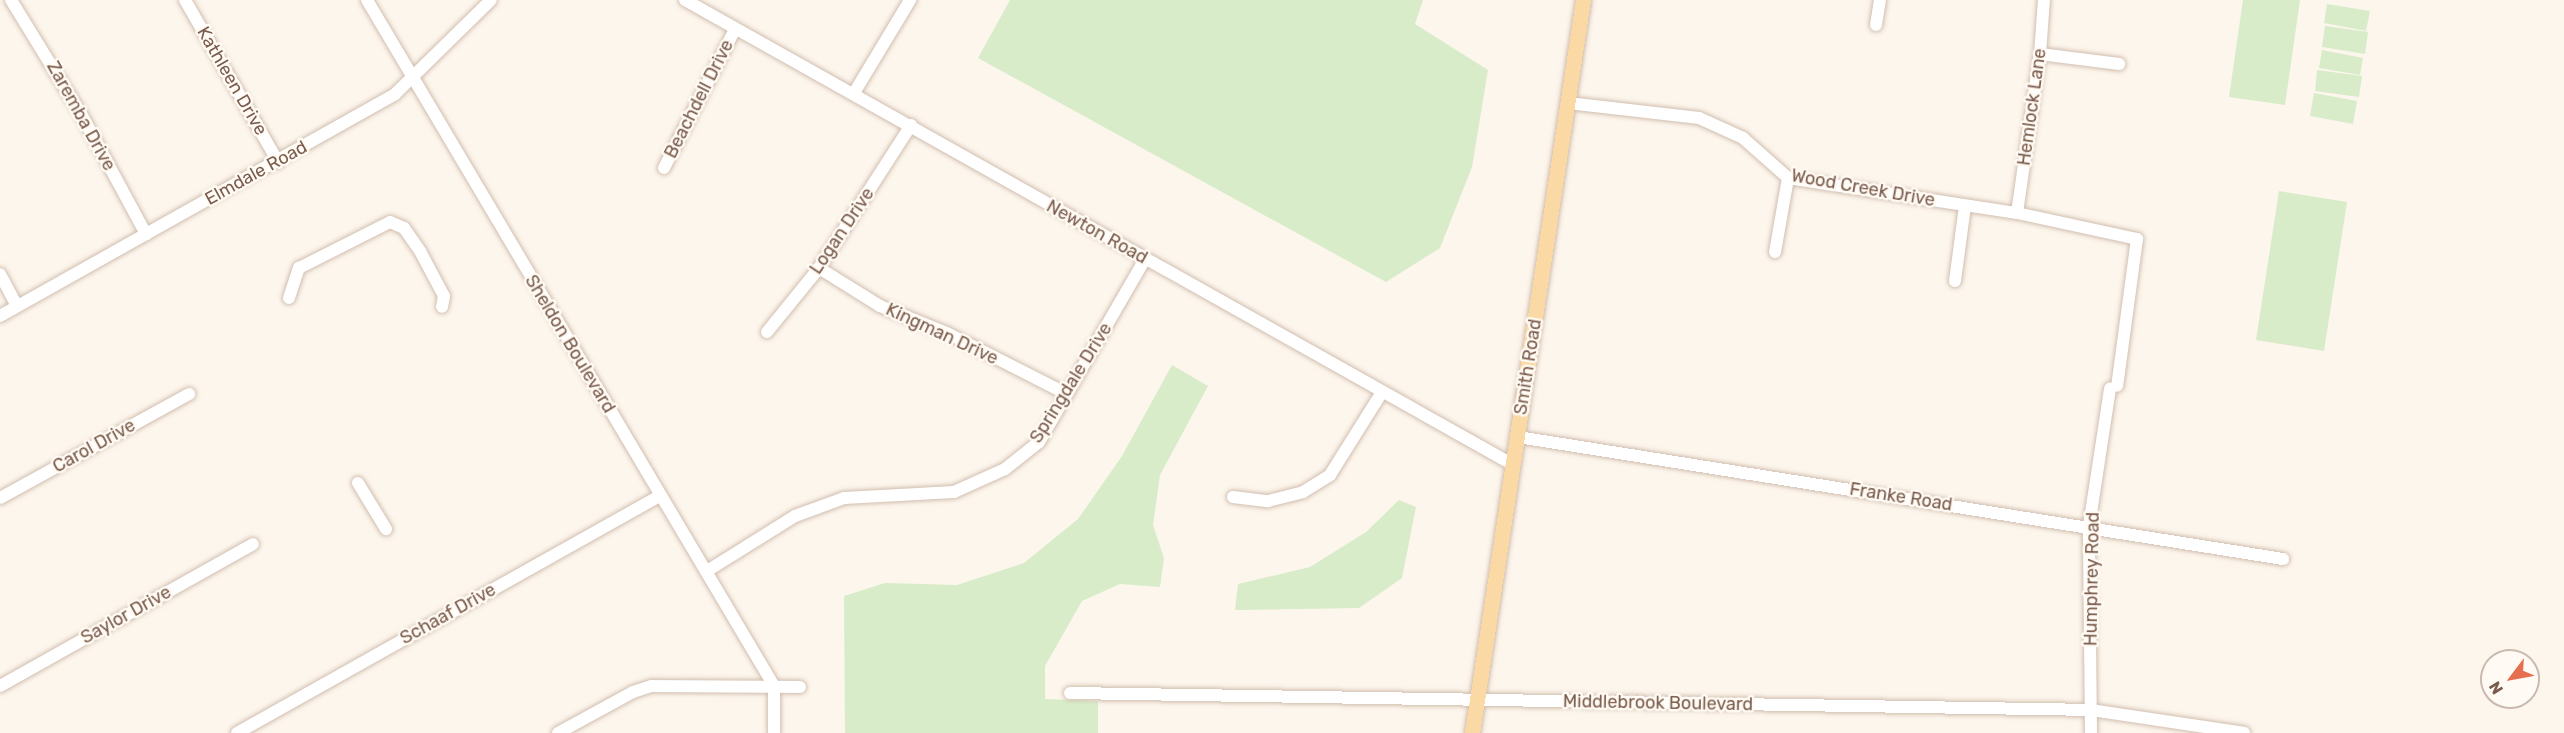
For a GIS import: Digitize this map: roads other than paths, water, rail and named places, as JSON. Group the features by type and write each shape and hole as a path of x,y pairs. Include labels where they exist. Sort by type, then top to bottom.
{"main road":[{"name":"Smith Road","path":"1472,733 1510,463 1518,437 1583,0"}],"street":[{"name":"Zaremba Drive","path":"11,0 75,103 146,234"},
{"name":"Kathleen Drive","path":"185,0 278,162"},
{"name":"Sheldon Boulevard","path":"367,0 774,686"},
{"name":"Elmdale Road","path":"0,316 278,162 395,94 491,0"},
{"name":"Newton Road","path":"685,0 1510,463"},
{"path":"854,93 910,0"},
{"path":"1876,25 1880,0"},
{"name":"Hemlock Lane","path":"2017,213 2040,54 2044,0"},
{"name":"Beachdell Drive","path":"664,168 735,29"},
{"path":"2040,54 2120,64"},
{"name":"Wood Creek Drive","path":"1568,103 1699,118 1743,138 1788,178 2017,213 2137,239"},
{"name":"Logan Drive","path":"767,332 819,268 911,126"},
{"path":"1775,252 1788,178"},
{"path":"1955,281 1965,206"},
{"path":"289,298 299,268 390,222 404,228 420,251 444,296 442,307"},
{"name":"Humphrey Road","path":"2091,733 2089,526 2114,388 2137,239"},
{"name":"Springdale Drive","path":"707,571 795,516 844,498 954,492 1005,469 1039,442 1145,259"},
{"name":"Kingman Drive","path":"819,268 880,306 949,334 1067,394"},
{"path":"0,274 17,306"},
{"path":"1233,497 1268,501 1303,492 1330,475 1382,392"},
{"name":"Carol Drive","path":"0,498 189,394"},
{"name":"Franke Road","path":"1518,437 2089,526 2283,559"},
{"path":"358,483 386,529"},
{"name":"Schaaf Drive","path":"237,733 660,496"},
{"name":"Saylor Drive","path":"0,686 253,544"},
{"path":"558,733 633,692 651,686 800,687"},
{"path":"774,686 774,733"},
{"name":"Middlebrook Boulevard","path":"1070,693 2091,710 2244,733"}]}
